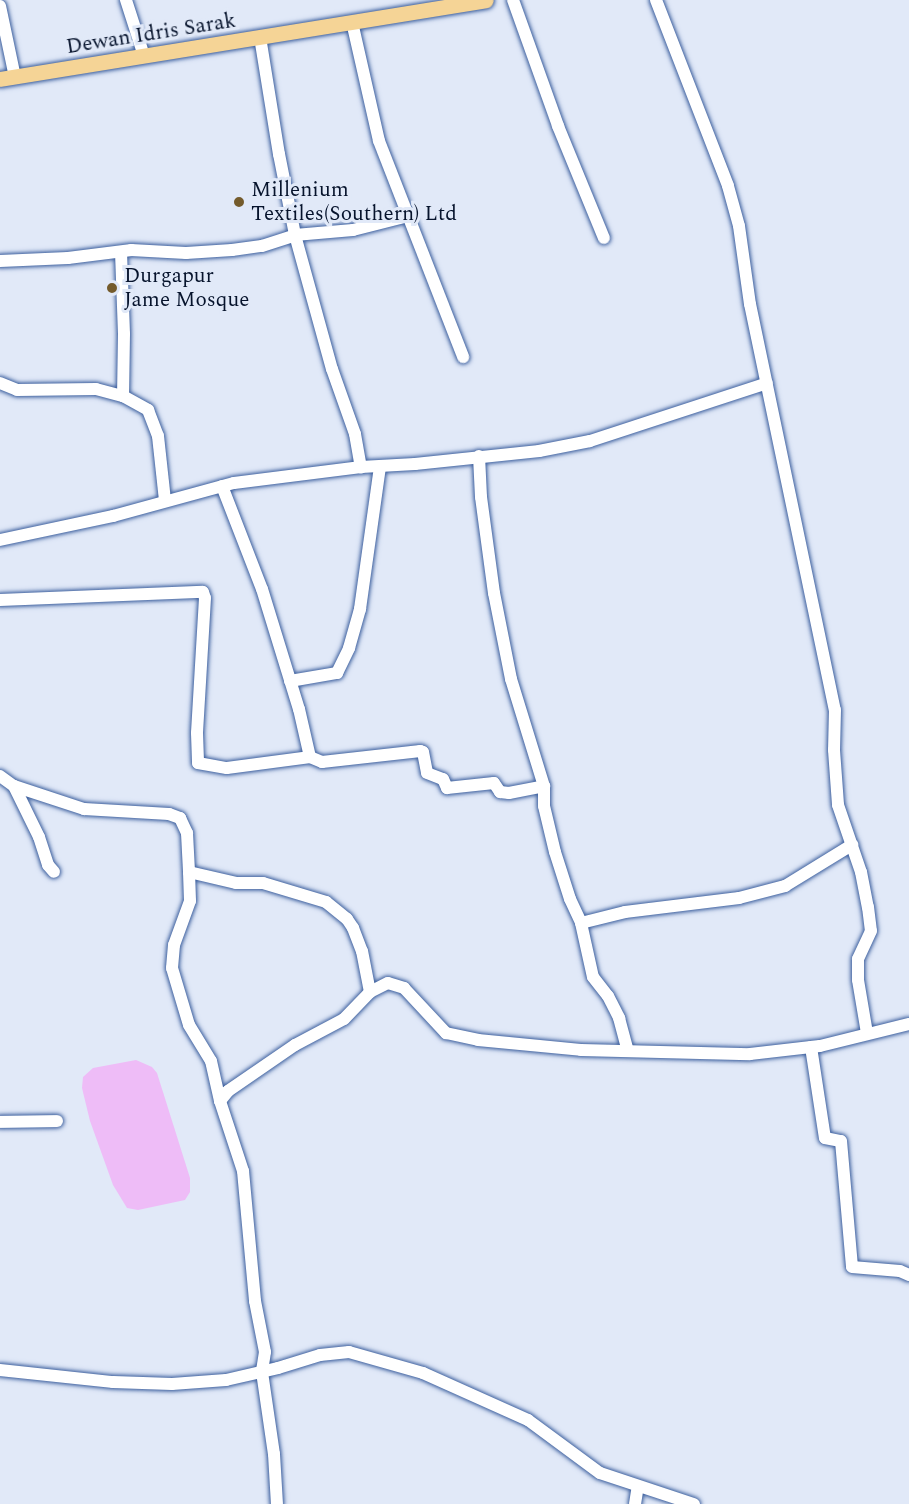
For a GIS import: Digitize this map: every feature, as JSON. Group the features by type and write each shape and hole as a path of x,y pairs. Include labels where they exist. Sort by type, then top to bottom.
{"main road":[{"name":"Dewan Idris Sarak","path":"8,78 486,0"}],"street":[{"path":"126,0 144,56"},
{"path":"513,0 558,126 604,238"},
{"path":"656,0 728,186 739,226 750,304 826,657 835,710 838,805 861,872 871,931 858,959 858,980 867,1033"},
{"path":"0,6 8,78"},
{"path":"352,22 379,141 463,357"},
{"path":"260,37 295,235 332,369 355,434 361,467"},
{"path":"0,261 68,258 121,252 232,250 262,246 295,235 353,230 408,216"},
{"path":"121,252 124,334 123,396"},
{"path":"0,383 17,390 96,389 123,396 148,410 158,436 165,500"},
{"path":"0,540 113,516 222,486 361,467 539,451 590,441 767,383"},
{"path":"479,456 481,497 502,642 544,786 544,806 555,852 570,899 581,923 593,976 608,996 619,1018 628,1051"},
{"path":"290,681 337,673 349,648 350,634 360,609 380,466"},
{"path":"222,486 262,590 310,757"},
{"path":"0,600 203,592 205,598 197,733 198,763 227,768 310,757 322,762 420,751 423,752 427,773 443,779 447,788 494,783 500,792 509,793 544,786"},
{"path":"0,776 14,786 84,809 169,814 180,818 187,833 190,901 174,945 172,968 189,1024 211,1061 220,1101 243,1171 255,1301 265,1352 262,1372 274,1454 277,1504"},
{"path":"14,786 39,837 48,865 54,872"},
{"path":"581,923 625,912 739,898 785,886 852,845"},
{"path":"189,872 236,884 263,883 326,902 353,928 362,951 370,992"},
{"path":"220,1101 228,1091 294,1045 344,1019 370,992 388,983 404,988 446,1033 581,1050 750,1054 844,1041 867,1033 909,1024"},
{"path":"811,1047 825,1138 841,1141 852,1268 900,1271 909,1275"},
{"path":"0,1122 57,1121"},
{"path":"0,1370 113,1382 172,1383 226,1380 320,1355 349,1352 423,1374 528,1420 600,1473 694,1504"},
{"path":"635,1504 638,1486"}],"shaded area":[{"path":"136,1060 152,1067 157,1073 190,1178 190,1192 185,1200 138,1210 127,1208 113,1185 90,1121 82,1088 83,1077 93,1068"}],"place":[{"name":"Millenium Textiles(Southern) Ltd","path":"239,202"},
{"name":"Durgapur Jame Mosque","path":"112,288"}]}
